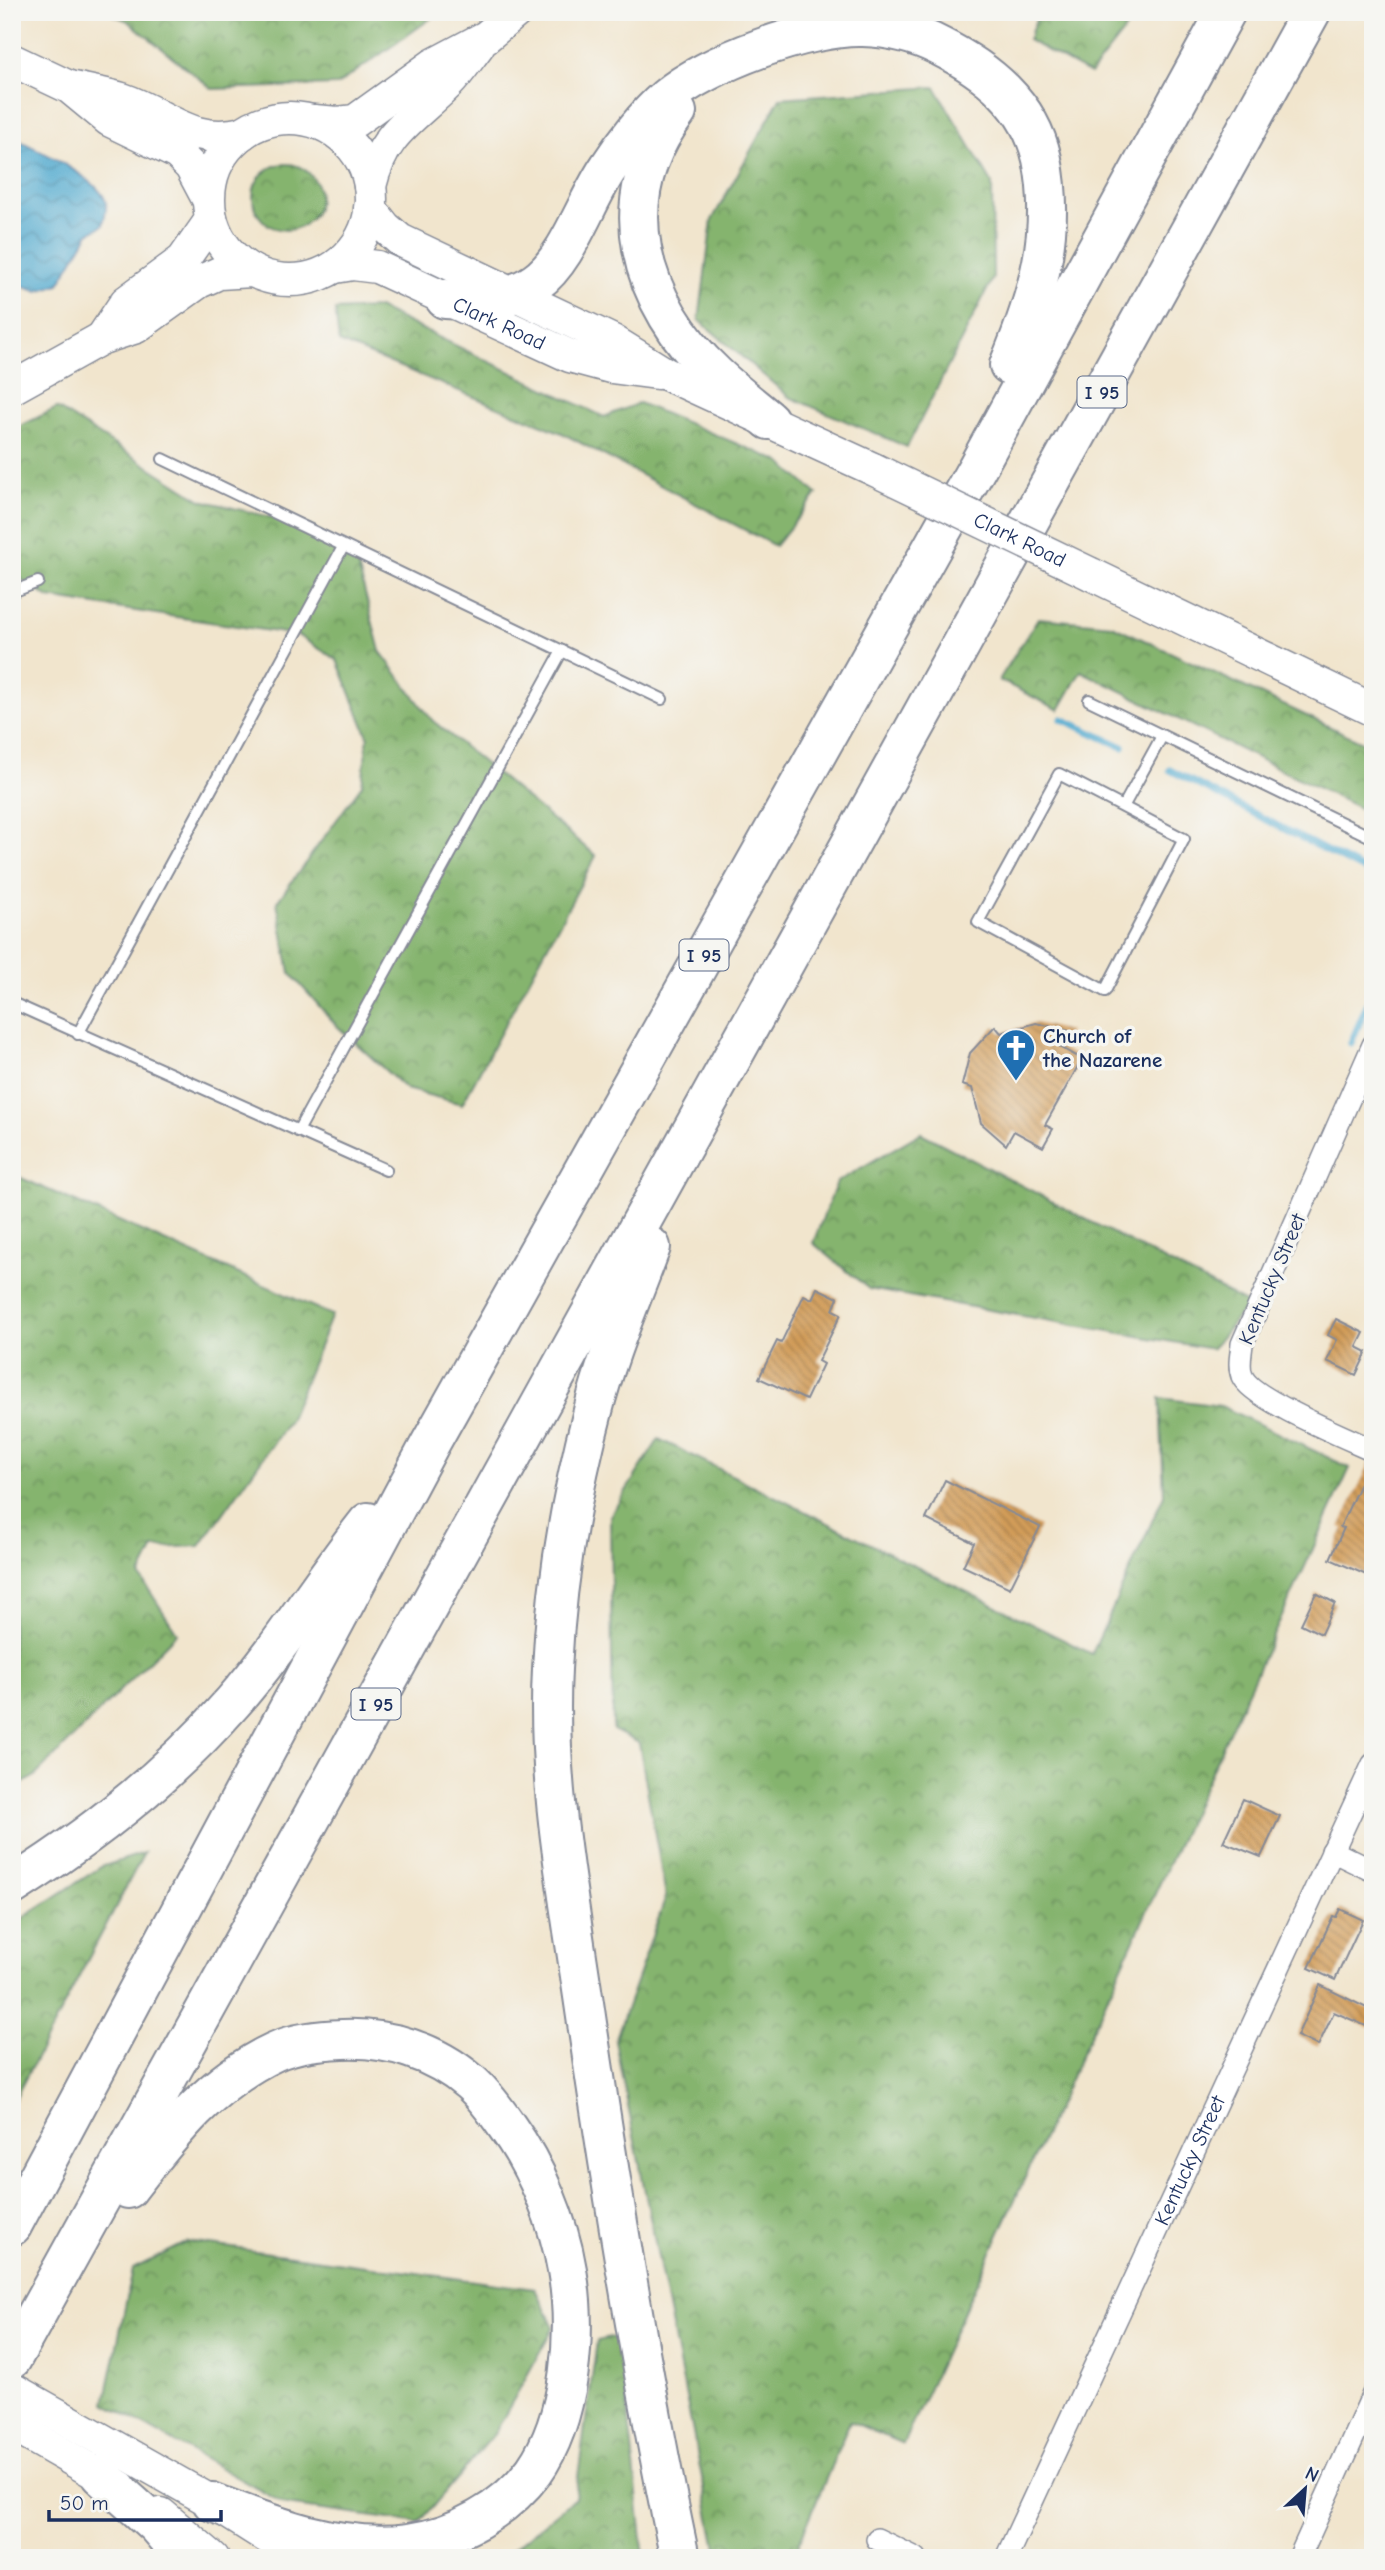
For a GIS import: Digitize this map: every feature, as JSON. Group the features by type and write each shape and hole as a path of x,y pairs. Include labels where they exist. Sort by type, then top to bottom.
{"highway":[{"name":"I 95","path":"12,2226 430,1444 978,466 1226,12"},
{"name":"I 95","path":"12,2359 1311,12"},
{"path":"444,299 484,300 515,294 537,282 554,266 608,167 666,98 696,77 729,60 819,32 860,27 900,31 932,42 981,69 1008,94 1028,121 1040,150 1045,175 1048,202 1047,238 1040,278 978,466"},
{"path":"729,60 680,107 661,132 644,172 638,212 641,250 657,299 687,343 715,374 769,420"},
{"path":"680,2558 606,2158 557,1818 552,1748 551,1670 569,1527 593,1409 694,1130"},
{"path":"12,1886 70,1848 125,1806 233,1703 285,1638 342,1555 430,1444"},
{"path":"57,2279 193,2109 233,2076 289,2046 357,2038 414,2049 442,2063 471,2083 520,2146 540,2183 554,2225 567,2268 571,2308 571,2353 560,2415 549,2445 534,2472 481,2519 446,2535 408,2543 374,2544 336,2540 298,2532 212,2502"},
{"path":"100,2475 156,2525 184,2558"}],"street":[{"path":"69,87 109,120 177,153 191,167 220,241 234,258 253,271 273,278 294,280 315,276 335,267 352,251 365,231 382,150 409,118 448,84 486,37 516,12"},
{"path":"12,60 69,87 122,99 186,129 224,138 243,133 264,122 287,118 338,124 355,121 433,65 486,37"},
{"path":"310,121 331,130 349,145 362,164 370,197"},
{"path":"102,338 125,302 183,260 210,210 213,173 225,151 243,133"},
{"name":"Clark Road","path":"370,197 385,227 401,240 613,341 666,374 873,469 1373,710"},
{"name":"Clark Road","path":"335,267 353,264 376,267 570,356 611,367 666,374"},
{"path":"12,388 102,338 136,327 199,282 219,274 253,271"},
{"name":"Kentucky Street","path":"1373,1045 1242,1344 1240,1362 1243,1378 1261,1396 1373,1450"},
{"name":"Kentucky Street","path":"1006,2558 1373,1764"},
{"path":"1332,1851 1373,1871"},
{"path":"12,2389 100,2475 162,2514 213,2558"},
{"path":"1299,2558 1373,2394"},
{"path":"12,2424 64,2437 212,2502 300,2558"},
{"path":"877,2539 916,2558"}],"lane":[{"path":"163,459 662,699"},
{"path":"78,1034 343,547"},
{"path":"12,592 38,582"},
{"path":"298,1131 562,651"},
{"path":"1089,700 1373,838"},
{"path":"1123,807 1162,736"},
{"path":"1059,774 1123,807 1184,838 1105,991 978,922 1059,774"},
{"path":"12,1003 386,1170"}],"green space":[{"path":"106,12 440,12 337,85 212,89 128,21"},
{"path":"1039,12 1139,12 1090,74 1028,40"},
{"path":"935,87 992,183 993,278 907,447 789,397 699,320 712,220 780,98"},
{"path":"286,164 299,167 309,174 316,184 319,197 316,210 309,220 299,227 286,230 273,227 263,220 256,210 253,197 256,184 263,174 273,167"},
{"path":"378,308 604,417 639,403 779,461 817,494 775,546 562,433 339,342 335,310"},
{"path":"57,408 201,500 311,527 356,558 380,651 432,720 596,856 462,1104 406,1089 337,1026 290,973 277,902 362,785 368,736 337,660 297,635 49,598 12,573 12,430"},
{"path":"1038,618 1112,625 1373,747 1373,815 1081,671 1059,710 999,680"},
{"path":"921,1133 1248,1304 1212,1349 869,1289 813,1243 837,1182"},
{"path":"12,1174 332,1315 289,1421 200,1546 154,1548 140,1576 177,1633 35,1776 12,1790"},
{"path":"1160,1398 1221,1406 1350,1468 903,2444 850,2421 793,2558 718,2558 615,2041 666,1897 639,1743 613,1730 610,1516 659,1439 1092,1654 1164,1495"},
{"path":"144,1853 12,2104 12,1925 101,1867"},
{"path":"188,2242 535,2289 554,2327 495,2433 419,2523 286,2505 105,2403 133,2269"},
{"path":"620,2336 644,2558 502,2558 575,2498 597,2341"}],"water":[{"path":"12,137 80,174 102,194 106,203 103,225 89,233 59,284 38,291 12,282"}],"building":[{"name":"Church of the Nazarene","path":"1036,1023 1069,1031 1060,1047 1082,1059 1045,1125 1053,1129 1043,1147 1014,1131 1006,1145 981,1123 972,1088 962,1085 970,1053 995,1026 1001,1033"},
{"path":"817,1288 838,1298 833,1310 841,1314 818,1361 823,1364 806,1400 759,1378 777,1341 781,1343 804,1295 812,1299"},
{"path":"1336,1319 1364,1333 1357,1347 1367,1352 1356,1375 1327,1361 1337,1340 1328,1335"},
{"path":"1370,1462 1373,1463 1373,1578 1330,1559 1344,1528 1340,1527"},
{"path":"945,1480 1040,1527 1010,1588 963,1566 974,1543 926,1519"},
{"path":"1316,1593 1335,1603 1321,1634 1301,1624"},
{"path":"1243,1799 1280,1816 1261,1857 1223,1842"},
{"path":"1340,1909 1363,1920 1335,1980 1309,1968 1333,1916 1336,1917"},
{"path":"1320,1985 1373,2011 1373,2029 1334,2012 1318,2046 1297,2036"}],"waterway":[{"path":"1062,719 1123,747"},
{"path":"1170,770 1373,875"},
{"path":"1351,1043 1373,991"}],"place":[{"name":"Church of the Nazarene","path":"1016,1082"}]}
